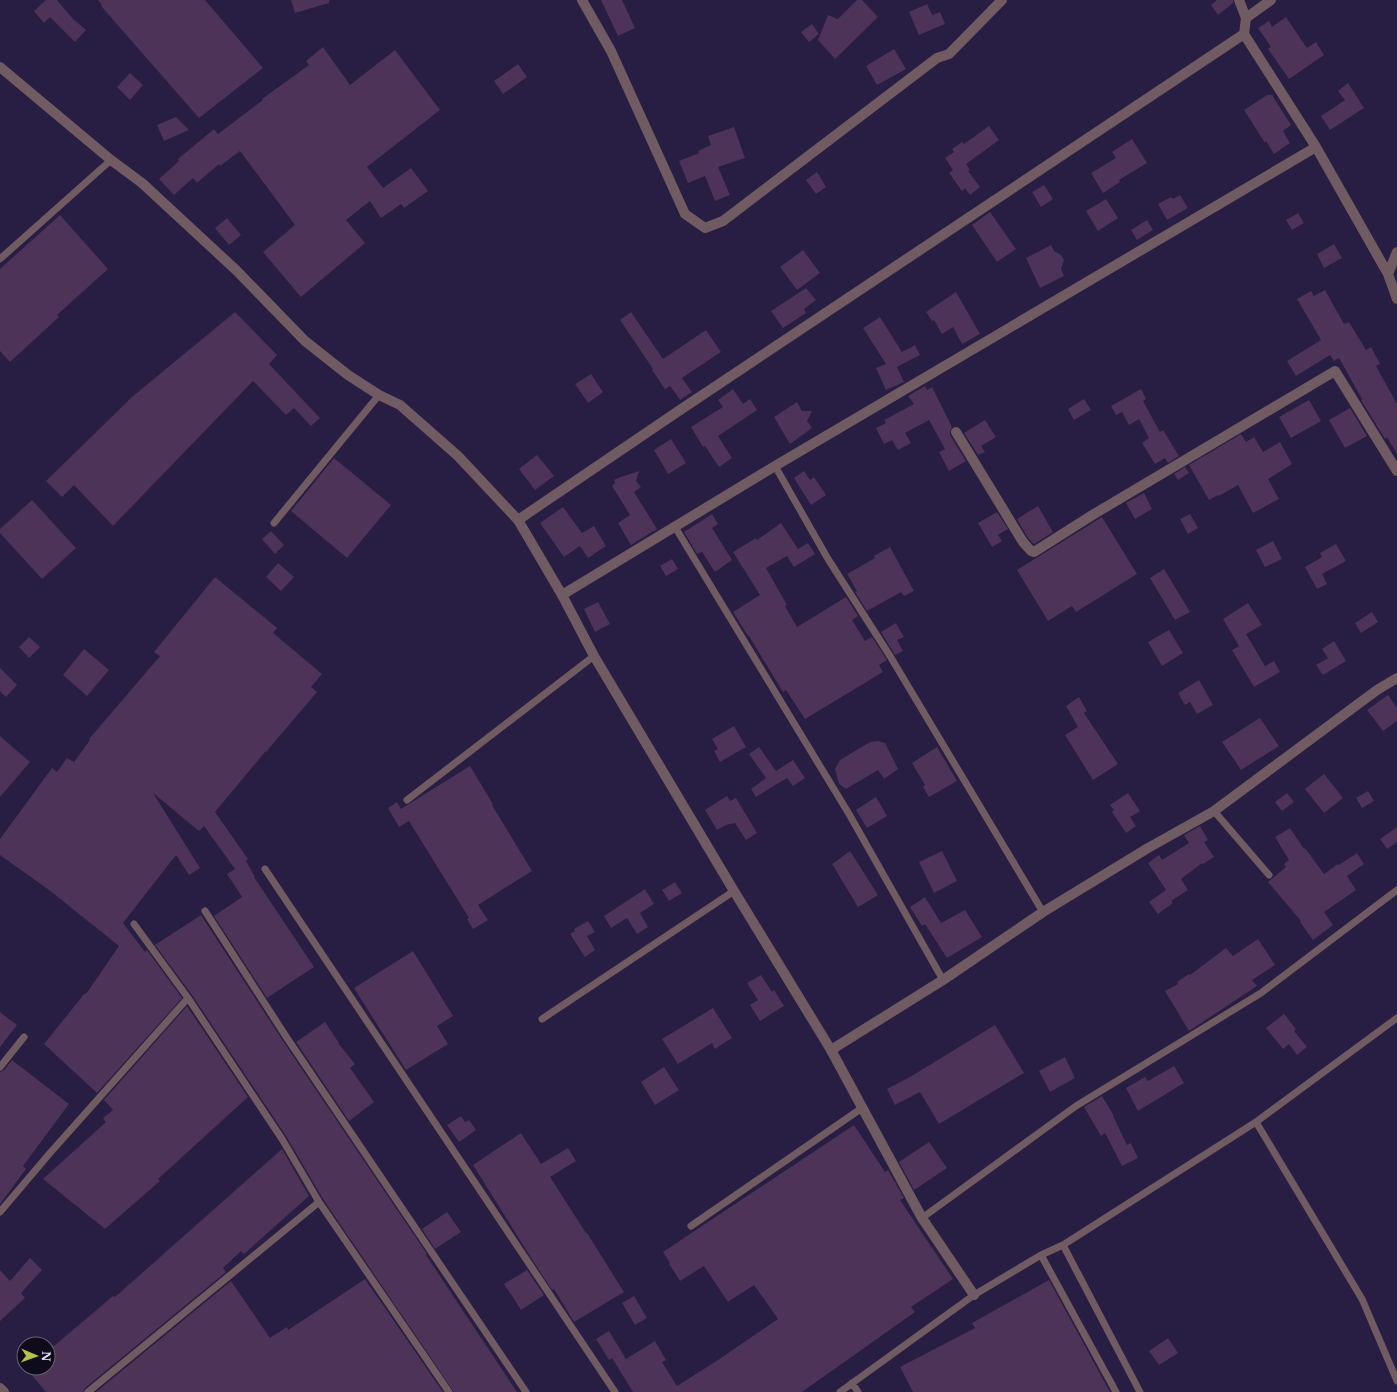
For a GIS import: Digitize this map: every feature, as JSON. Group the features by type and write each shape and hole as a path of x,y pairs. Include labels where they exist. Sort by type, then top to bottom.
{"street":[{"path":"582,0 611,51 685,214 705,228 723,221 937,58 949,54 1002,0"},
{"path":"1239,0 1246,18 1244,34 1316,146 1388,274 1397,299"},
{"path":"1246,18 1271,0"},
{"path":"518,520 676,412 1244,34"},
{"path":"0,67 111,160 142,183 236,270 305,341 348,374 379,395 400,405 458,456 518,520 562,595 594,656 831,1050 922,1218 974,1295"},
{"path":"562,595 775,466 1316,146"},
{"path":"1388,274 1397,252"},
{"path":"956,432 1023,542 1031,552 1034,552 1094,514 1335,371 1397,471"},
{"path":"831,1050 943,980 1043,912 1148,848 1214,811 1377,690 1397,678"},
{"path":"0,1388 4,1392"}],"lane":[{"path":"0,259 111,160"},
{"path":"274,523 379,395"},
{"path":"775,466 828,559 890,656 1043,912"},
{"path":"675,527 850,814 943,980"},
{"path":"407,800 594,656"},
{"path":"1214,811 1269,875"},
{"path":"265,869 615,1392"},
{"path":"922,1218 1076,1106 1261,994 1397,890"},
{"path":"542,1019 734,891"},
{"path":"205,911 287,1038 526,1392"},
{"path":"134,924 188,998 282,1139 319,1202 449,1392"},
{"path":"0,1212 50,1153 188,998"},
{"path":"840,1392 974,1295 1041,1255 1063,1245 1256,1122 1397,1018"},
{"path":"0,1067 24,1037"},
{"path":"691,1226 862,1108"},
{"path":"1256,1122 1362,1299 1397,1381"},
{"path":"88,1392 319,1202"},
{"path":"1063,1245 1140,1392"},
{"path":"1041,1255 1116,1392"},
{"path":"852,1383 858,1392"}],"building":[{"path":"46,0 57,0 73,19 86,30 75,42 50,17 44,23 34,11"},
{"path":"98,0 205,0 263,68 199,118 101,6 102,5"},
{"path":"291,0 329,0 329,3 295,13"},
{"path":"601,0 622,0 635,28 618,36"},
{"path":"857,0 862,0 878,17 835,59 818,40 828,15 838,19"},
{"path":"1217,0 1233,0 1233,3 1218,15 1211,5"},
{"path":"927,4 932,15 940,12 945,24 919,35 909,12"},
{"path":"1286,17 1307,48 1316,42 1324,55 1289,79 1268,49 1271,47 1258,28 1269,21 1272,27"},
{"path":"812,24 819,34 809,42 801,32"},
{"path":"323,47 350,85 395,50 440,110 367,167 383,188 411,168 428,191 404,208 401,204 381,218 370,201 346,220 365,243 301,297 263,252 295,225 240,151 220,166 219,164 197,183 193,178 174,195 159,179 179,161 178,159 214,129 218,134 263,100 262,99 309,65 306,61"},
{"path":"894,49 906,69 877,85 866,66"},
{"path":"518,64 527,77 503,94 494,81"},
{"path":"130,73 143,85 130,100 117,87"},
{"path":"1348,83 1364,108 1330,130 1321,116 1345,100 1338,91"},
{"path":"1267,95 1272,95 1291,125 1283,131 1290,143 1274,154 1266,141 1265,143 1244,110"},
{"path":"176,117 189,130 164,141 157,125"},
{"path":"989,126 999,140 966,164 970,170 968,171 980,187 970,195 965,188 962,191 949,173 953,170 945,158 954,152 952,149 962,142 964,144"},
{"path":"734,127 745,158 718,167 730,195 715,201 705,176 688,183 679,161 699,153 698,151 711,145 708,136"},
{"path":"1132,139 1147,163 1119,180 1120,182 1103,193 1091,173 1116,158 1112,152"},
{"path":"817,172 826,187 816,194 806,180"},
{"path":"1044,185 1053,199 1041,207 1032,192"},
{"path":"1180,195 1188,208 1167,220 1158,204 1171,197 1173,199"},
{"path":"1106,199 1118,218 1098,231 1086,211"},
{"path":"990,212 1016,249 997,262 972,225"},
{"path":"1298,213 1304,223 1292,230 1286,220"},
{"path":"60,215 108,269 57,315 59,317 10,362 0,351 0,269"},
{"path":"227,218 241,235 229,245 215,228"},
{"path":"1147,220 1153,230 1137,240 1131,230"},
{"path":"1334,244 1342,258 1324,268 1317,254"},
{"path":"1051,245 1054,251 1061,255 1064,260 1061,269 1064,276 1040,288 1026,258"},
{"path":"803,250 820,273 797,290 780,267"},
{"path":"806,288 816,300 804,309 806,313 783,328 771,311"},
{"path":"1325,290 1344,324 1349,322 1366,350 1371,347 1380,364 1376,366 1397,404 1397,454 1387,437 1385,439 1361,400 1362,399 1339,358 1334,361 1330,355 1296,376 1287,361 1321,340 1297,299 1311,291 1314,296"},
{"path":"956,292 980,334 962,344 953,327 942,334 934,320 932,321 926,312"},
{"path":"235,312 277,355 269,364 320,418 311,426 294,408 286,415 253,381 113,526 74,485 62,497 46,481 132,397"},
{"path":"631,312 663,359 706,330 721,352 682,378 692,392 680,400 670,386 665,389 620,320"},
{"path":"880,317 902,352 915,345 920,355 897,367 904,382 886,390 876,368 886,364 863,328"},
{"path":"591,374 603,392 588,403 575,384"},
{"path":"925,386 927,390 932,387 952,427 950,435 966,461 949,471 939,452 945,449 929,420 905,433 911,443 898,450 892,440 884,444 876,428 886,423 884,420 914,404 908,396"},
{"path":"733,389 743,404 750,399 757,410 718,436 732,458 719,467 705,446 703,447 691,427 723,407 718,400"},
{"path":"1141,389 1146,399 1143,401 1160,432 1163,430 1179,456 1168,463 1165,458 1155,464 1142,443 1149,438 1139,419 1129,425 1122,412 1116,415 1111,406"},
{"path":"1084,399 1091,410 1074,420 1068,409"},
{"path":"1309,400 1321,421 1291,438 1279,417"},
{"path":"797,402 802,411 812,411 807,421 812,428 790,444 774,417"},
{"path":"1350,408 1367,436 1345,448 1329,420"},
{"path":"985,420 996,437 981,446 985,452 978,455 964,433"},
{"path":"1241,434 1246,442 1254,437 1263,452 1280,442 1292,464 1268,479 1279,499 1253,513 1238,485 1209,500 1189,465"},
{"path":"671,439 686,463 668,474 654,450"},
{"path":"537,455 554,476 535,490 519,469"},
{"path":"334,458 391,505 347,558 291,511"},
{"path":"1185,467 1189,473 1178,480 1174,474"},
{"path":"639,471 636,481 641,487 634,492 657,529 631,545 618,523 630,515 612,486 615,483 614,480"},
{"path":"804,471 810,480 814,477 826,495 811,505 794,478"},
{"path":"1144,493 1152,509 1135,519 1126,503"},
{"path":"32,500 76,548 42,579 0,533 0,529"},
{"path":"1038,506 1053,532 1034,544 1028,538 1017,519"},
{"path":"563,507 582,533 594,526 606,546 588,558 580,546 564,557 540,523"},
{"path":"997,512 1008,529 998,535 1002,541 992,547 978,523"},
{"path":"712,514 718,524 712,528 732,560 715,572 702,552 697,554 684,532"},
{"path":"1190,514 1198,528 1188,534 1180,519"},
{"path":"1102,517 1137,574 1076,612 1072,606 1048,621 1017,570"},
{"path":"781,523 798,549 808,543 815,554 794,567 787,556 766,568 787,605 785,606 797,627 846,597 858,616 852,620 865,641 872,637 887,660 879,665 883,672 805,719 786,690 783,692 733,612 760,595 733,552 756,538 757,540"},
{"path":"271,531 284,545 275,554 262,539"},
{"path":"1273,541 1282,559 1265,567 1256,550"},
{"path":"1336,544 1346,561 1322,574 1327,584 1317,589 1305,567 1322,557 1320,553"},
{"path":"890,547 914,591 904,596 901,592 867,611 855,592 857,591 847,574 875,558 874,556"},
{"path":"672,559 678,569 666,576 660,566"},
{"path":"278,563 294,577 281,591 266,577"},
{"path":"1164,569 1190,612 1175,620 1150,578"},
{"path":"215,577 277,628 273,633 322,674 311,687 317,692 215,812 248,859 246,861 254,877 314,967 267,998 214,916 242,897 227,874 235,869 204,826 199,831 153,793 200,868 189,875 176,855 123,923 145,952 147,950 182,998 97,1093 44,1044 85,993 86,994 119,946 49,890 0,855 0,839 52,768 57,772 67,758 74,762 90,740 89,739 160,656 154,652"},
{"path":"598,602 610,624 595,632 584,609"},
{"path":"1248,603 1262,625 1246,634 1265,666 1274,661 1280,672 1254,687 1232,650 1239,646 1223,619"},
{"path":"1372,612 1378,622 1361,633 1355,623"},
{"path":"896,623 904,637 897,640 903,651 895,655 881,632"},
{"path":"1169,630 1183,653 1162,666 1148,642"},
{"path":"29,637 40,647 29,658 19,647"},
{"path":"1334,641 1346,661 1323,675 1316,665 1328,658 1322,649"},
{"path":"84,649 109,670 87,696 63,675"},
{"path":"0,668 17,685 6,697 0,691"},
{"path":"1199,680 1213,705 1197,714 1190,702 1185,705 1178,693"},
{"path":"1388,695 1397,708 1397,721 1383,731 1367,710"},
{"path":"1079,697 1087,711 1084,713 1118,764 1093,780 1065,735 1078,727 1066,706"},
{"path":"1260,718 1279,746 1241,770 1222,742"},
{"path":"734,726 746,747 720,762 714,751 718,749 712,739"},
{"path":"0,736 30,762 0,797"},
{"path":"878,741 885,743 898,769 884,779 878,770 846,789 839,784 835,769 840,760 870,742"},
{"path":"759,747 776,771 793,760 805,778 793,786 787,778 756,797 751,789 766,778 749,754"},
{"path":"937,747 957,781 929,797 923,787 925,785 912,763"},
{"path":"470,766 532,871 478,905 488,920 473,929 467,919 469,918 409,821 399,827 388,808 397,802 401,809"},
{"path":"1324,774 1343,798 1324,813 1305,789"},
{"path":"1368,791 1374,801 1362,808 1356,798"},
{"path":"1128,793 1140,811 1130,817 1136,826 1126,833 1112,812 1114,810 1110,805"},
{"path":"1287,793 1294,802 1282,811 1275,802"},
{"path":"727,796 730,801 736,798 757,833 746,840 735,823 726,825 717,830 705,810"},
{"path":"876,797 887,816 867,828 856,810"},
{"path":"1200,826 1208,840 1204,842 1214,857 1203,864 1202,863 1181,879 1188,890 1171,901 1173,903 1158,914 1149,902 1166,890 1148,863 1159,855 1162,860 1189,843 1184,835"},
{"path":"1397,827 1397,842 1387,849 1380,839"},
{"path":"1290,828 1304,849 1305,848 1324,874 1357,853 1364,864 1347,876 1356,890 1324,912 1333,925 1313,940 1300,922 1301,921 1268,882 1286,867 1284,864 1289,860 1275,837"},
{"path":"850,851 878,895 858,907 832,864"},
{"path":"942,851 957,881 934,893 919,862"},
{"path":"675,882 682,893 669,901 662,890"},
{"path":"645,889 654,904 640,913 648,927 637,934 627,918 611,928 604,916"},
{"path":"925,897 941,923 965,910 982,937 947,958 925,924 922,926 910,907"},
{"path":"201,915 283,1041 427,1254 426,1255 517,1392 454,1392 323,1199 286,1136 192,995 155,945"},
{"path":"588,921 595,932 587,936 595,950 585,957 570,934 575,931 574,929"},
{"path":"1258,939 1275,965 1252,980 1257,986 1189,1031 1165,991 1178,984 1177,982 1189,974 1190,975 1226,948 1233,956"},
{"path":"413,951 453,1016 437,1026 448,1044 406,1070 354,988"},
{"path":"761,975 772,992 774,990 784,1006 760,1021 750,1005 758,1000 747,983"},
{"path":"187,1006 248,1097 158,1179 160,1181 105,1229 43,1179 106,1122 103,1118 113,1110 104,1100"},
{"path":"713,1008 732,1038 715,1049 712,1043 678,1064 662,1039"},
{"path":"0,1012 17,1025 0,1047"},
{"path":"1284,1014 1296,1029 1294,1031 1307,1047 1297,1055 1289,1044 1283,1049 1266,1028"},
{"path":"325,1022 338,1043 355,1064 350,1068 374,1102 349,1121 296,1042"},
{"path":"995,1025 1024,1073 939,1124 920,1092 895,1105 887,1089 910,1077"},
{"path":"1065,1057 1075,1078 1050,1092 1039,1071"},
{"path":"12,1060 69,1104 23,1166 26,1169 0,1204 0,1072 4,1070"},
{"path":"1174,1066 1184,1083 1138,1111 1126,1088 1145,1077 1148,1081"},
{"path":"664,1067 679,1090 655,1105 641,1082"},
{"path":"1102,1096 1114,1116 1127,1145 1131,1143 1138,1158 1122,1166 1105,1133 1101,1136 1084,1107"},
{"path":"461,1116 465,1122 469,1120 476,1130 459,1142 447,1125"},
{"path":"854,1125 885,1172 888,1170 904,1198 900,1200 953,1279 911,1307 915,1312 802,1392 633,1392 612,1358 609,1360 596,1339 609,1331 626,1359 655,1341 666,1360 662,1362 677,1386 778,1319 754,1285 728,1302 704,1266 680,1281 663,1252"},
{"path":"521,1133 541,1164 568,1148 576,1161 550,1177 624,1292 574,1322 554,1289 552,1290 535,1264 473,1165"},
{"path":"929,1142 947,1168 914,1190 899,1162"},
{"path":"282,1149 309,1196 244,1254 241,1251 223,1268 226,1272 85,1388 83,1392 46,1392 33,1376 56,1376 56,1344 113,1296 115,1297"},
{"path":"447,1212 461,1232 435,1249 422,1229"},
{"path":"30,1258 42,1270 21,1293 25,1298 0,1321 0,1270 10,1281"},
{"path":"527,1270 544,1295 521,1310 504,1284"},
{"path":"365,1279 443,1392 96,1392 231,1281 270,1338 287,1327 288,1330"},
{"path":"1049,1280 1110,1392 913,1392 900,1367 975,1328 972,1323"},
{"path":"634,1296 647,1318 635,1325 622,1303"},
{"path":"1168,1338 1178,1353 1159,1365 1149,1351"}]}
